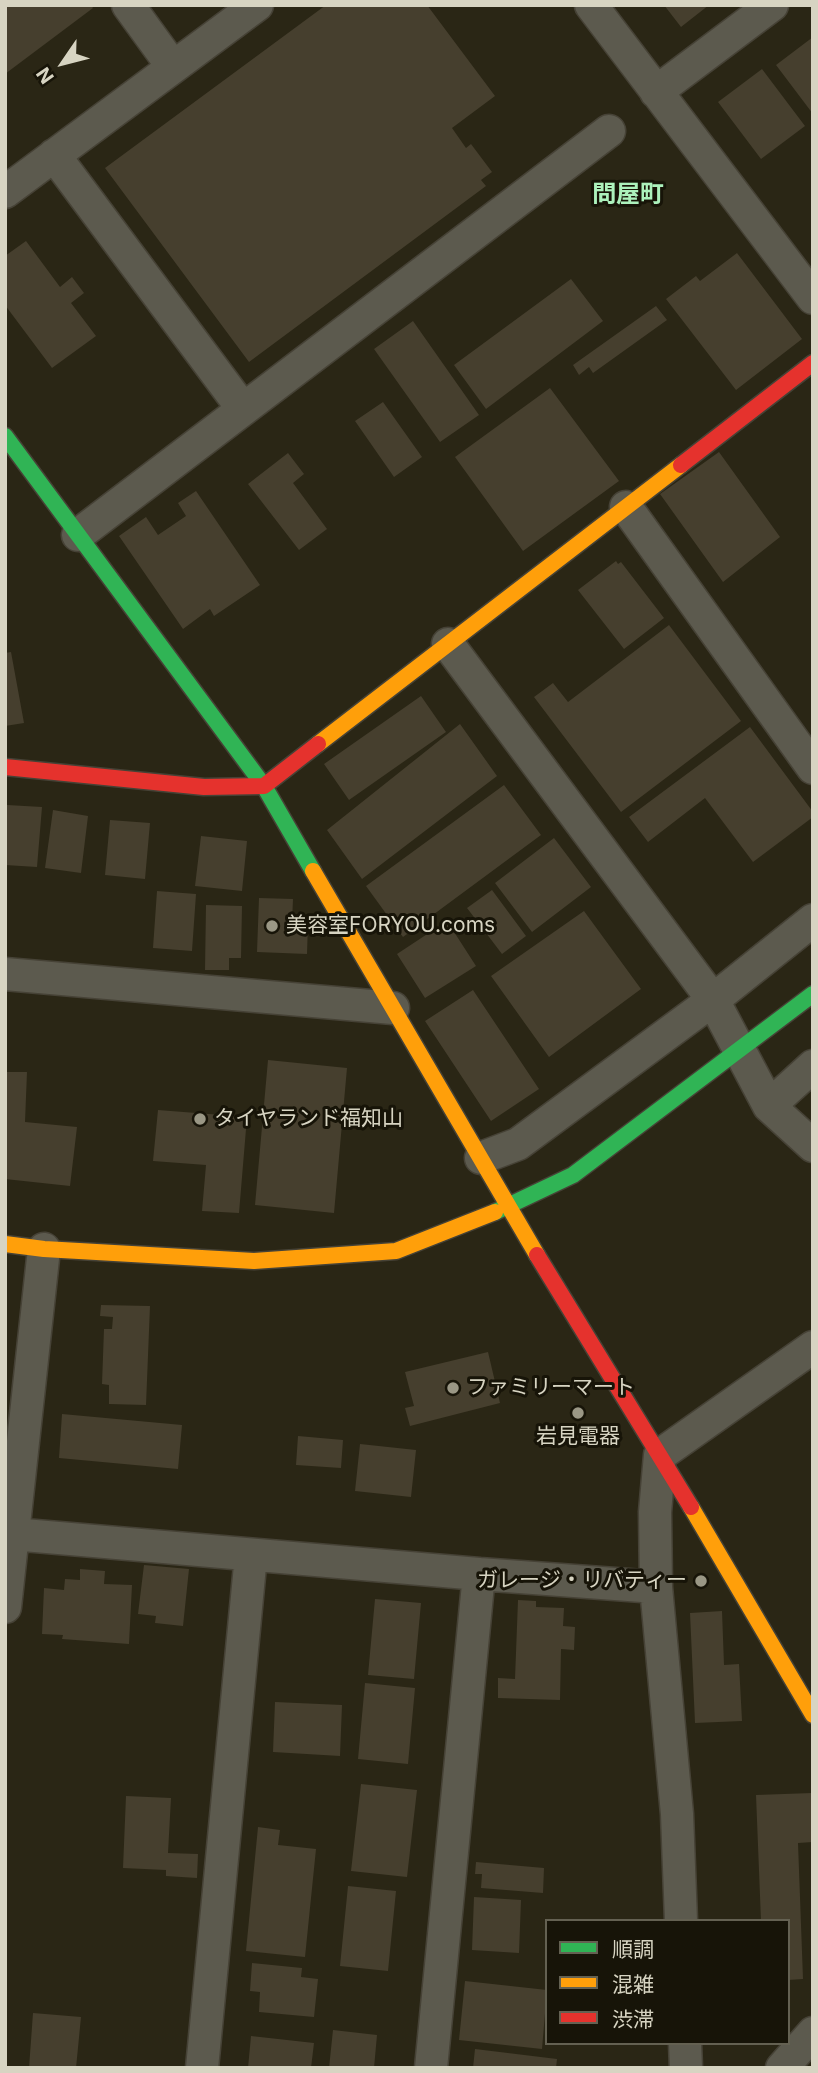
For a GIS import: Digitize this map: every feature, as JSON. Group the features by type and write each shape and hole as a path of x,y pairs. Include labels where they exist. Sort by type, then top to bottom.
{"street":[{"path":"128,5 173,67"},
{"path":"5,192 257,5"},
{"path":"591,5 813,298"},
{"path":"656,92 772,5"},
{"path":"78,535 609,131"},
{"path":"54,155 243,410"},
{"path":"5,767 204,787 264,786 626,507 809,372"},
{"path":"5,436 264,786 508,1207 660,1455 813,1715"},
{"path":"626,507 813,768"},
{"path":"448,644 713,1000 769,1106 813,1146"},
{"path":"481,1158 518,1144 713,1000 813,920"},
{"path":"5,974 393,1008"},
{"path":"5,1244 254,1261 396,1251 508,1207 573,1174 813,994"},
{"path":"769,1106 813,1066"},
{"path":"5,1607 44,1248"},
{"path":"681,1919 677,1814 656,1587 655,1512 660,1455 813,1347"},
{"path":"12,1534 656,1587"},
{"path":"202,2068 251,1555"},
{"path":"431,2068 479,1574"},
{"path":"782,2068 813,2033"},
{"path":"685,2045 686,2068"}],"building":[{"path":"5,5 91,5 93,8 5,74"},
{"path":"326,5 427,5 495,96 452,128 466,148 471,144 492,172 481,180 486,186 249,362 105,168"},
{"path":"664,5 709,5 681,27"},
{"path":"813,37 813,114 776,65"},
{"path":"762,69 805,126 761,159 718,102"},
{"path":"26,241 60,287 72,277 84,293 71,303 96,336 52,368 5,305 5,256"},
{"path":"737,253 802,339 736,390 666,299 696,276 700,281"},
{"path":"571,279 603,321 486,409 454,365"},
{"path":"656,306 667,320 593,373 589,367 579,375 573,365"},
{"path":"413,321 479,415 440,442 374,349"},
{"path":"550,388 619,481 523,551 455,457"},
{"path":"383,402 422,457 394,477 355,421"},
{"path":"719,452 780,537 723,582 660,494"},
{"path":"288,453 304,474 293,483 327,529 299,550 248,484"},
{"path":"196,491 260,585 214,616 210,609 183,629 119,536 146,517 158,535 186,516 178,503"},
{"path":"616,561 618,564 621,562 664,618 624,649 578,590"},
{"path":"669,625 741,721 621,812 534,697 553,683 568,702"},
{"path":"11,652 24,723 5,726 5,653"},
{"path":"421,696 446,732 349,800 324,764"},
{"path":"460,724 497,776 362,879 327,830"},
{"path":"750,727 813,812 813,817 753,862 705,798 648,842 629,817"},
{"path":"504,785 541,835 403,937 366,886"},
{"path":"7,805 42,807 37,867 5,865"},
{"path":"53,810 88,816 81,873 45,868"},
{"path":"110,820 150,823 145,879 105,875"},
{"path":"201,836 247,841 242,891 195,886"},
{"path":"554,838 591,887 532,932 495,883"},
{"path":"492,890 526,936 502,954 467,908"},
{"path":"157,891 196,894 192,951 153,948"},
{"path":"259,898 293,899 292,922 308,923 307,954 257,952"},
{"path":"206,905 242,906 241,958 229,958 229,970 205,970"},
{"path":"584,911 641,989 549,1057 491,976"},
{"path":"447,921 476,966 425,998 397,954"},
{"path":"473,990 539,1089 491,1121 425,1021"},
{"path":"268,1060 347,1068 334,1213 255,1205"},
{"path":"5,1072 27,1072 25,1122 77,1127 70,1186 5,1179"},
{"path":"158,1110 247,1117 239,1213 202,1211 206,1165 153,1161"},
{"path":"101,1305 150,1306 146,1405 109,1404 109,1385 102,1384 104,1329 112,1329 113,1317 100,1316"},
{"name":"ファミリーマート","path":"488,1352 500,1403 410,1426 405,1408 414,1406 405,1372"},
{"path":"62,1414 182,1425 178,1469 59,1458"},
{"path":"298,1436 343,1440 341,1468 296,1465"},
{"path":"360,1444 416,1450 411,1497 355,1491"},
{"path":"144,1565 189,1569 183,1626 155,1623 156,1616 138,1614"},
{"path":"80,1569 105,1571 104,1584 132,1585 129,1644 62,1639 63,1635 42,1634 44,1588 64,1590 65,1579 80,1580"},
{"path":"375,1599 421,1603 414,1679 368,1675"},
{"path":"518,1600 536,1601 536,1607 564,1608 563,1626 575,1627 574,1650 561,1649 560,1700 498,1698 498,1678 515,1679"},
{"path":"722,1611 724,1665 739,1664 742,1721 695,1723 690,1613"},
{"path":"365,1683 415,1688 408,1764 358,1759"},
{"path":"275,1702 342,1705 340,1756 273,1752"},
{"path":"361,1784 417,1790 407,1877 351,1871"},
{"path":"812,1793 813,1842 798,1843 803,1979 790,1980 790,1919 761,1919 756,1795"},
{"path":"126,1796 171,1798 168,1853 198,1854 197,1878 166,1876 166,1870 123,1868"},
{"path":"258,1827 280,1830 278,1845 316,1849 305,1957 246,1951"},
{"path":"476,1862 544,1868 543,1893 481,1888 482,1874 475,1874"},
{"path":"348,1886 396,1891 388,1971 340,1966"},
{"path":"474,1897 521,1900 519,1953 472,1950"},
{"path":"252,1963 302,1968 301,1977 318,1979 314,2017 259,2012 260,1992 250,1991"},
{"path":"465,1981 545,1990 542,2049 459,2040"},
{"path":"33,2013 81,2017 76,2068 29,2068"},
{"path":"333,2030 377,2035 374,2068 329,2068"},
{"path":"251,2036 314,2043 311,2068 248,2068"},
{"path":"475,2049 557,2059 556,2068 473,2068"}],"traffic: fast":[{"path":"5,436 264,786 313,871"},
{"path":"495,1212 573,1175 813,994"}],"traffic: slow":[{"path":"318,744 681,465"},
{"path":"313,871 537,1255"},
{"path":"5,1244 44,1249 254,1261 396,1251 495,1212"},
{"path":"691,1507 813,1715"}],"traffic: jam":[{"path":"681,465 813,363"},
{"path":"5,767 204,787 264,786 318,744"},
{"path":"537,1255 691,1507"}],"place":[{"name":"美容室FORYOU.coms","path":"272,926"},
{"name":"タイヤランド福知山","path":"200,1119"},
{"name":"ファミリーマート","path":"453,1388"},
{"name":"岩見電器","path":"578,1413"},
{"name":"ガレージ・リバティー","path":"701,1581"}],"district":[{"name":"問屋町","path":"628,195"}]}
